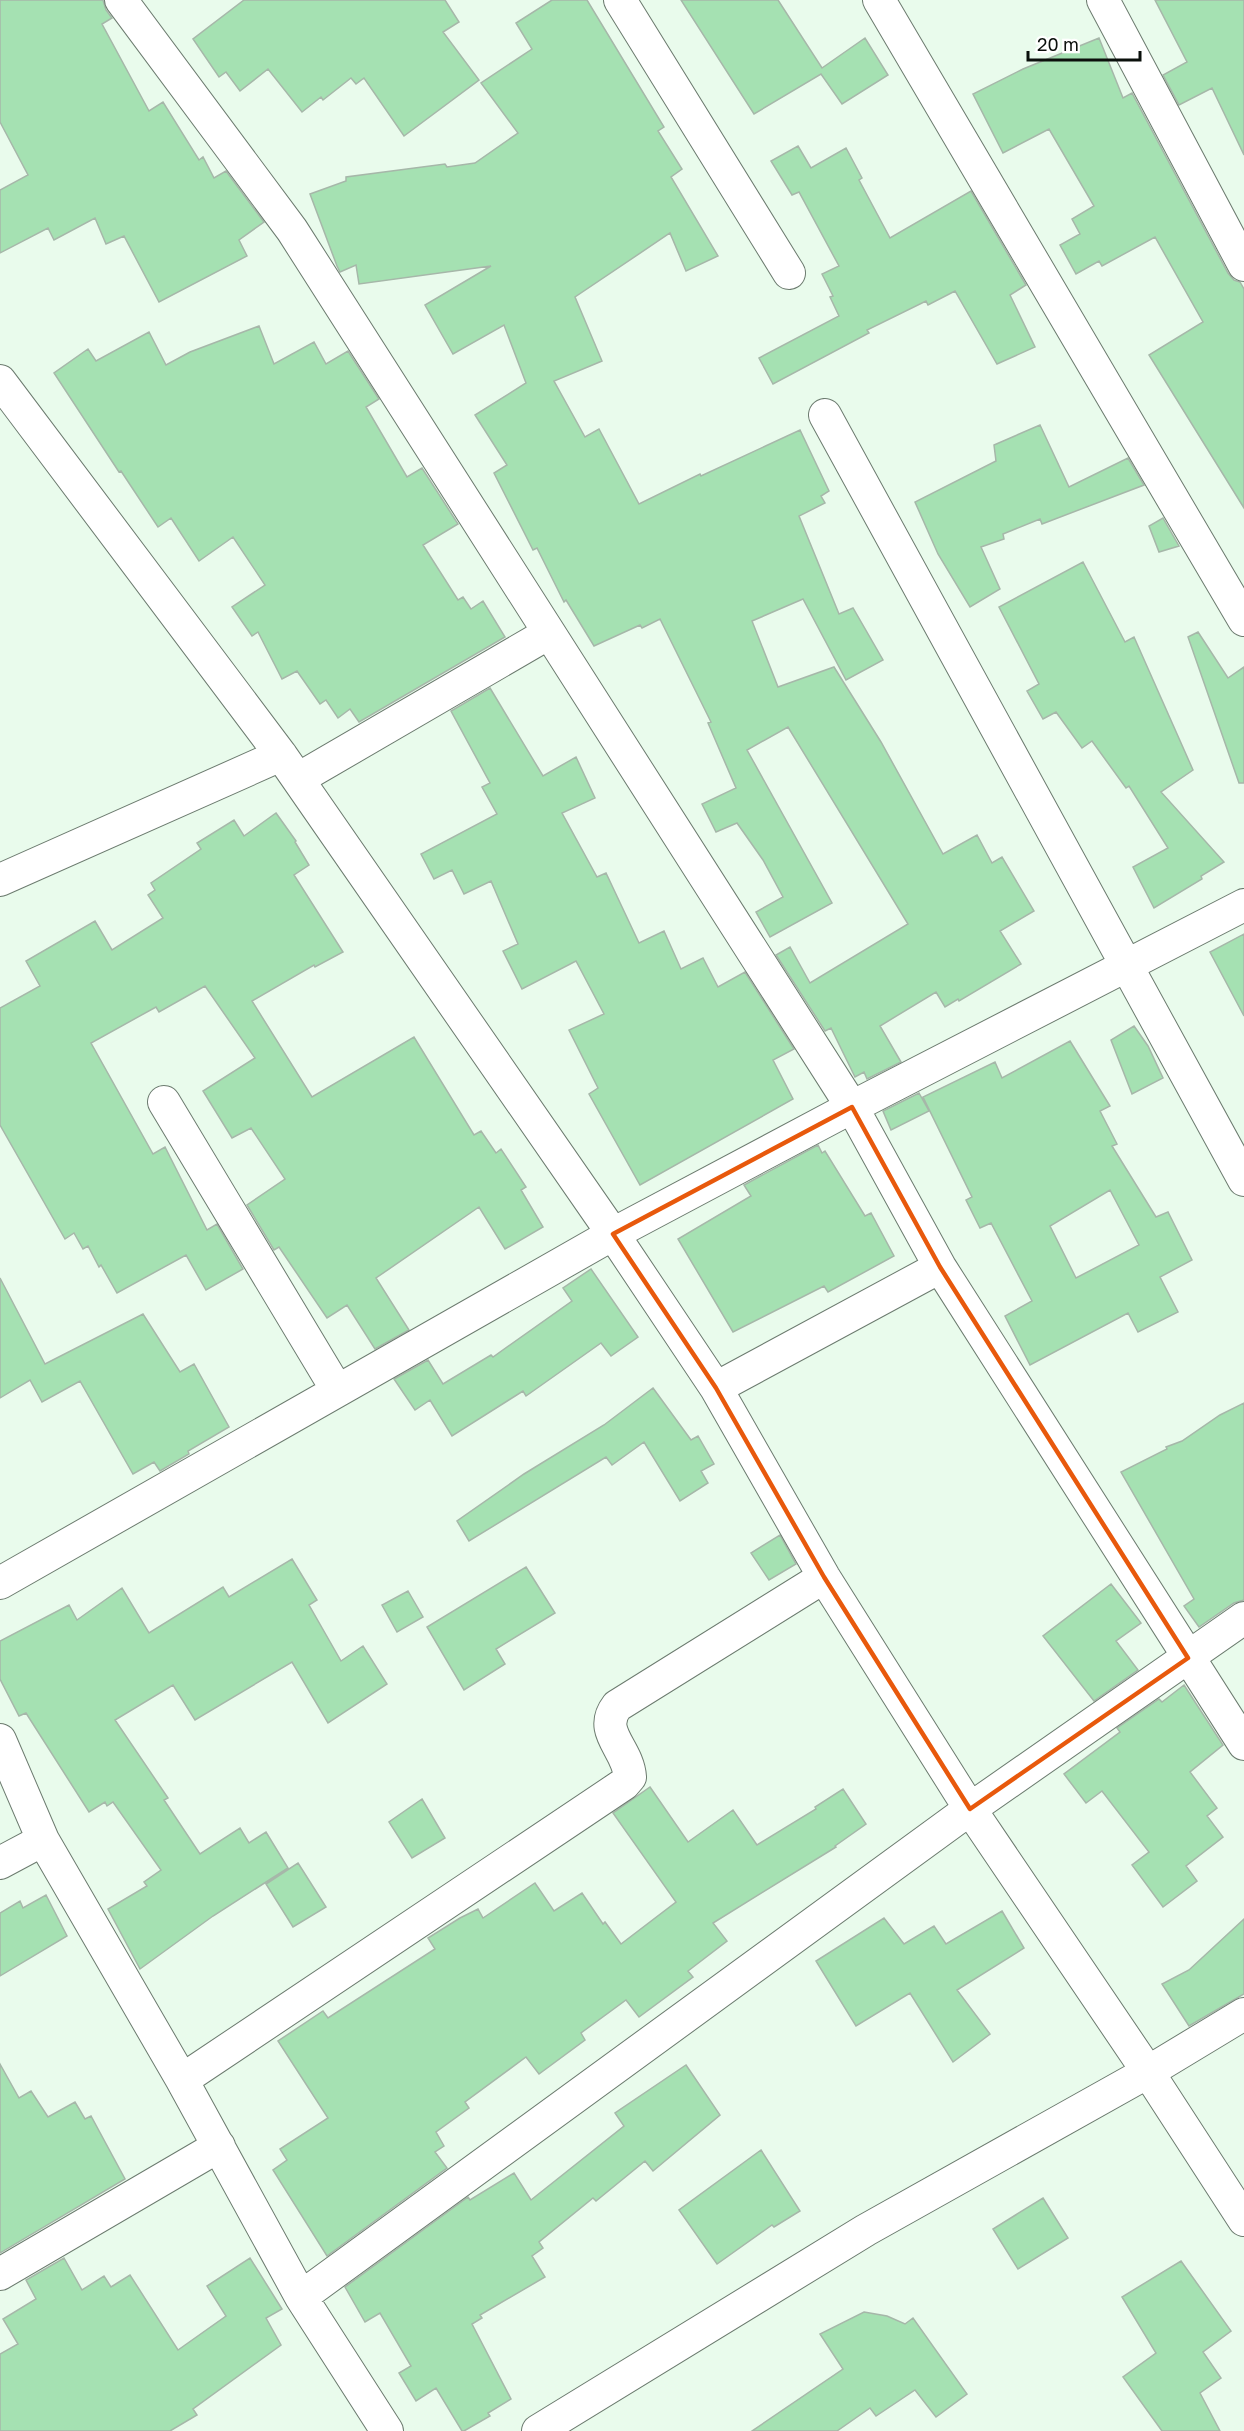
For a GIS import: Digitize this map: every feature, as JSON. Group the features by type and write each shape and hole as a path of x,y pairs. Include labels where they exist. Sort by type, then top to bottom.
{"street":[{"path":"121,0 292,230 852,1107 940,1267 1244,1744"},
{"path":"620,0 789,273"},
{"path":"879,0 1244,620"},
{"path":"1103,0 1244,265"},
{"path":"0,381 290,767 613,1234 716,1388 824,1577 970,1809 1148,2072 1244,2220"},
{"path":"825,415 1244,1180"},
{"path":"0,880 290,767 549,633"},
{"path":"0,1583 613,1234 852,1107 1244,906"},
{"path":"164,1102 337,1390"},
{"path":"716,1388 940,1267"},
{"path":"182,2080 624,1784 630,1777 630,1766 608,1725 609,1716 617,1706 824,1577"},
{"path":"301,2297 970,1809 1244,1618"},
{"path":"0,1740 43,1839 182,2080 301,2297 387,2431"},
{"path":"0,1863 43,1839"},
{"path":"538,2431 866,2230 1148,2072 1244,2014"},
{"path":"0,2274 219,2146"}],"highlighted area":[{"path":"852,1107 940,1267 1188,1658 970,1809 824,1577 716,1388 613,1234"}],"building":[{"path":"0,0 103,0 112,18 102,24 149,111 163,102 199,160 203,157 214,178 226,171 264,222 239,240 247,256 159,302 124,236 106,244 95,218 54,240 48,228 0,253 0,190 28,175 0,122"},
{"path":"244,0 445,0 459,22 443,32 479,80 404,136 364,78 356,84 351,78 323,100 321,97 302,112 268,69 240,91 226,72 219,77 193,39"},
{"path":"552,0 587,0 664,127 658,131 682,169 671,177 718,256 686,271 670,233 575,297 602,361 554,381 585,437 599,429 639,504 800,430 829,491 821,496 825,503 799,516 839,614 853,608 883,660 846,680 803,599 752,621 778,687 834,667 881,742 943,854 977,835 992,863 1002,857 1034,911 1000,931 1021,964 959,1001 958,999 945,1007 936,992 880,1026 901,1062 867,1079 864,1072 855,1077 831,1028 825,1031 776,955 790,947 810,983 908,924 788,727 747,750 832,903 770,937 756,912 783,897 763,860 737,823 716,832 702,804 736,788 708,723 711,722 660,619 642,628 640,625 594,646 566,600 564,602 537,548 533,550 494,473 507,465 475,415 526,383 504,325 453,354 425,305 491,266 359,284 356,265 340,272 310,194 346,181 346,177 445,164 447,167 475,163 518,133 481,83 532,49 516,23"},
{"path":"681,0 778,0 822,68 865,38 888,75 842,104 821,74 754,114"},
{"path":"1155,0 1244,0 1244,155 1212,88 1179,105 1163,75 1187,62"},
{"path":"1099,38 1123,98 1132,93 1228,273 1234,280 1240,282 1244,289 1244,508 1149,355 1203,322 1155,237 1102,266 1099,261 1076,274 1060,245 1080,234 1072,219 1094,206 1049,129 1003,153 973,94 1023,69"},
{"path":"798,146 811,168 846,148 862,178 859,180 890,238 971,191 1026,285 1010,295 1035,347 997,364 955,291 928,305 926,301 867,330 869,333 773,384 759,358 839,316 830,297 833,296 822,274 839,266 799,192 792,195 771,161"},
{"path":"259,326 274,364 314,342 326,364 348,351 379,399 366,407 407,477 422,468 458,524 423,545 458,600 463,597 471,609 483,601 505,637 359,722 350,709 338,718 326,700 320,704 297,671 282,679 258,632 252,636 232,607 265,585 233,537 199,561 171,518 158,527 54,373 88,349 96,361 149,332 166,365 190,352"},
{"path":"1040,425 1069,487 1128,458 1144,485 1042,524 1040,519 1003,534 1004,539 981,547 1000,589 970,607 938,554 915,502 996,461 994,445"},
{"path":"1163,518 1179,546 1159,552 1149,526"},
{"path":"1083,562 1125,642 1134,637 1193,770 1161,792 1224,862 1201,876 1202,879 1154,908 1133,867 1168,848 1129,786 1126,788 1092,741 1082,748 1056,712 1043,719 1027,691 1039,684 999,607"},
{"path":"1198,632 1228,678 1244,667 1244,783 1239,783 1188,637"},
{"path":"490,688 543,776 576,757 595,798 562,813 597,877 606,873 639,943 664,931 681,969 703,958 718,987 745,972 794,1049 773,1060 793,1099 640,1185 589,1094 598,1088 569,1030 604,1014 576,961 522,989 503,951 518,944 491,881 464,894 452,870 434,879 421,854 497,814 482,787 490,783 451,711"},
{"path":"276,813 296,841 309,865 294,875 343,952 315,967 314,965 252,1001 312,1097 414,1037 474,1135 481,1131 496,1153 501,1149 526,1187 521,1190 543,1227 505,1249 479,1207 376,1278 409,1330 375,1349 347,1305 327,1318 279,1247 274,1250 247,1205 285,1179 251,1128 232,1138 203,1091 255,1058 205,986 159,1012 156,1007 91,1043 153,1154 165,1147 207,1230 217,1224 243,1269 206,1290 186,1255 117,1293 88,1246 83,1249 74,1233 65,1239 0,1125 0,1008 40,986 26,961 95,921 112,950 163,918 148,895 155,890 151,883 201,849 197,843 234,820 244,836"},
{"path":"1244,934 1244,1016 1210,952"},
{"path":"1134,1026 1148,1046 1163,1078 1132,1094 1111,1040"},
{"path":"1070,1041 1110,1106 1100,1111 1117,1144 1112,1146 1156,1217 1168,1212 1192,1260 1160,1277 1178,1312 1138,1332 1128,1313 1030,1365 1005,1316 1032,1301 991,1223 980,1228 966,1200 972,1197 923,1097 995,1062 1002,1078","holes":["1110,1190 1139,1245 1076,1278 1050,1226"]},
{"path":"919,1093 929,1111 891,1130 883,1111"},
{"path":"818,1145 822,1153 825,1151 865,1216 871,1213 894,1256 828,1292 824,1286 733,1332 678,1239 751,1196 744,1185"},
{"path":"591,1269 638,1337 611,1356 601,1343 526,1396 523,1391 452,1436 430,1400 415,1410 394,1379 428,1360 443,1384 491,1355 493,1357 572,1301 563,1288"},
{"path":"0,1278 45,1364 143,1314 180,1372 194,1364 229,1427 188,1451 189,1454 160,1471 154,1462 133,1474 80,1381 42,1402 30,1380 0,1398"},
{"path":"653,1388 691,1440 698,1436 714,1464 701,1471 708,1483 680,1501 644,1442 612,1465 606,1457 469,1541 457,1521 524,1474 604,1425"},
{"path":"1244,1403 1244,1600 1234,1603 1199,1627 1184,1606 1194,1599 1121,1472 1167,1449 1166,1447 1182,1441 1220,1415"},
{"path":"780,1535 796,1564 769,1580 751,1553"},
{"path":"292,1559 317,1600 309,1605 341,1661 363,1646 387,1684 328,1723 292,1662 195,1720 173,1685 115,1720 168,1798 164,1800 200,1854 240,1828 249,1843 266,1832 288,1868 213,1916 140,1969 108,1909 147,1886 144,1882 161,1870 113,1802 107,1806 105,1802 89,1812 26,1713 19,1716 0,1679 0,1641 69,1605 77,1620 122,1588 149,1633 223,1587 229,1597"},
{"path":"526,1567 555,1613 496,1649 505,1664 464,1690 427,1627"},
{"path":"1111,1584 1141,1623 1116,1641 1138,1670 1094,1701 1043,1636"},
{"path":"408,1591 423,1617 397,1632 382,1605"},
{"path":"1184,1685 1223,1745 1190,1772 1217,1808 1207,1816 1223,1837 1186,1866 1197,1881 1163,1907 1132,1865 1149,1852 1102,1791 1086,1803 1064,1774 1120,1732 1117,1728 1159,1699 1162,1702"},
{"path":"650,1787 688,1842 733,1810 757,1845 816,1809 815,1807 843,1789 866,1824 836,1847 713,1923 727,1941 688,1971 693,1977 639,2017 626,2000 581,2033 585,2040 539,2074 526,2057 465,2102 469,2108 436,2132 444,2146 435,2152 447,2168 327,2256 273,2170 287,2160 280,2149 328,2118 278,2041 323,2011 328,2018 435,1949 428,1938 460,1918 478,1909 483,1918 535,1883 554,1911 582,1893 603,1924 605,1922 621,1944 676,1902 613,1813"},
{"path":"422,1799 445,1838 412,1858 389,1822"},
{"path":"298,1863 326,1907 293,1927 266,1884"},
{"path":"46,1895 67,1936 0,1976 0,1913 20,1901 23,1908"},
{"path":"1002,1911 1024,1948 957,1990 990,2034 953,2062 910,1993 856,2026 816,1961 884,1918 904,1944 934,1926 946,1944"},
{"path":"1244,1919 1244,1994 1189,2026 1162,1984 1189,1970"},
{"path":"0,2064 19,2098 31,2091 48,2117 75,2102 85,2119 91,2116 125,2179 0,2253"},
{"path":"686,2065 720,2115 653,2171 645,2161 596,2201 593,2198 539,2242 543,2248 532,2256 545,2277 480,2315 482,2318 472,2324 511,2399 488,2413 490,2416 464,2431 436,2388 416,2401 399,2373 411,2366 380,2313 365,2322 345,2287 468,2197 470,2200 514,2173 531,2200 624,2126 615,2113"},
{"path":"761,2150 800,2211 774,2227 772,2225 717,2264 679,2210"},
{"path":"1043,2198 1068,2238 1018,2269 993,2229"},
{"path":"64,2258 82,2290 104,2276 111,2287 130,2275 178,2350 226,2316 207,2286 250,2258 282,2309 266,2318 281,2345 193,2409 197,2415 170,2431 0,2431 0,2354 18,2344 3,2319 36,2299 26,2280"},
{"path":"1181,2261 1231,2331 1203,2352 1221,2378 1200,2393 1220,2431 1162,2431 1123,2377 1156,2353 1122,2297"},
{"path":"864,2312 887,2316 905,2324 913,2318 967,2394 936,2417 915,2390 876,2416 870,2408 837,2431 752,2431 843,2369 820,2334"}]}
